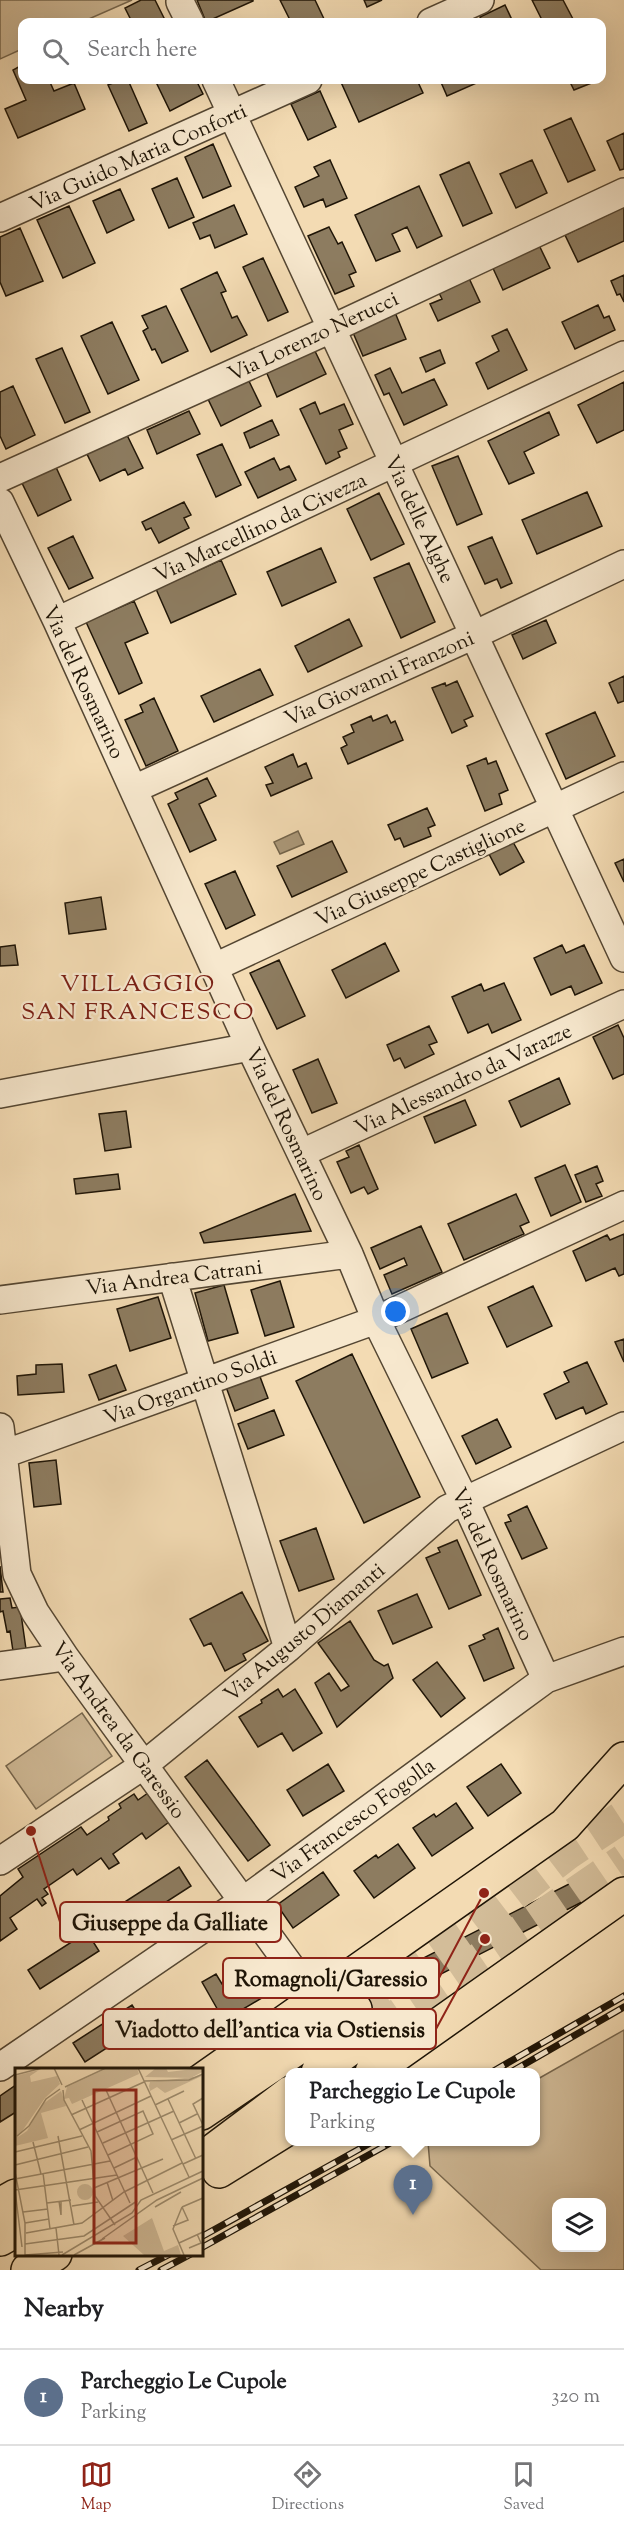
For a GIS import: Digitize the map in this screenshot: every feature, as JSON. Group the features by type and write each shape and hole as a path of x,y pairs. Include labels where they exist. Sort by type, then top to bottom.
{"main road":[{"path":"565,1825 624,1759"},
{"path":"202,2080 565,1825 601,1802 624,1791"},
{"path":"379,2068 624,1894"},
{"path":"202,2112 364,2021 322,2068"},
{"path":"202,2148 284,2108"},
{"path":"202,2159 284,2108"},
{"path":"202,2179 284,2108"},
{"path":"0,2239 7,2207"},
{"path":"0,2258 15,2251"},
{"path":"28,2270 52,2255"}],"street":[{"path":"440,18 480,0"},
{"name":"Via delle Alghe","path":"218,84 624,958"},
{"name":"Via Guido Maria Conforti","path":"0,219 299,84"},
{"name":"Via Lorenzo Nerucci","path":"0,478 331,329 624,192"},
{"name":"Via Marcellino da Civezza","path":"57,621 624,355"},
{"name":"Via del Rosmarino","path":"0,502 57,621 250,1047 349,1254 376,1320 465,1501 546,1679"},
{"name":"Via Giovanni Franzoni","path":"134,789 474,635 624,564"},
{"name":"Via Giuseppe Castiglione","path":"215,967 624,776"},
{"name":"Via Alessandro da Varazze","path":"302,1154 624,1004"},
{"path":"0,1094 250,1047"},
{"name":"Via Organtino Soldi","path":"4,1454 376,1320 624,1205"},
{"name":"Via Andrea Catrani","path":"0,1300 349,1254"},
{"path":"172,1277 288,1648"},
{"name":"Via Augusto Diamanti","path":"0,1861 144,1765 288,1648 447,1509 624,1426"},
{"name":"Via Andrea da Garessio","path":"0,1427 17,1574 35,1612 65,1657 296,1974 319,1996"},
{"name":"Via Francesco Fogolla","path":"0,2067 243,1901 546,1679 624,1651"},
{"path":"0,1666 65,1657"}],"shaded area":[{"path":"0,0 132,0 91,18 18,18 18,51 0,59"},
{"path":"298,831 304,844 280,854 274,842"},
{"path":"82,1713 112,1756 36,1809 6,1766"},
{"path":"624,2030 624,2270 541,2270 430,2166 428,2146 540,2146 540,2078"}],"building":[{"path":"141,0 155,0 164,18 130,18 125,8"},
{"path":"197,0 253,0 215,18 204,18"},
{"path":"280,0 315,0 324,18 289,18"},
{"path":"364,0 382,0 367,7"},
{"path":"532,0 563,0 572,18 541,18"},
{"path":"505,5 511,18 481,18"},
{"path":"18,67 18,82 13,70"},
{"path":"19,84 51,84 54,91 74,84 85,109 18,138 5,109 26,100"},
{"path":"130,84 147,123 129,131 108,85"},
{"path":"157,84 198,84 203,94 170,111"},
{"path":"342,84 419,84 423,93 359,122"},
{"path":"442,84 474,84 447,96"},
{"path":"571,84 589,84 574,90"},
{"path":"320,91 336,127 308,140 291,104"},
{"path":"571,118 595,170 568,182 544,130"},
{"path":"624,133 624,169 620,170 607,141"},
{"path":"213,144 231,186 203,198 185,157"},
{"path":"330,160 347,198 326,207 323,199 304,207 295,187 319,176 314,167"},
{"path":"532,160 547,193 516,208 500,174"},
{"path":"469,162 492,213 463,226 440,175"},
{"path":"177,178 194,217 169,228 152,189"},
{"path":"419,186 442,236 417,248 407,227 392,234 400,251 376,261 355,215"},
{"path":"120,189 134,220 107,233 93,201"},
{"path":"234,205 247,234 215,248 210,235 200,239 193,223"},
{"path":"69,206 95,263 63,278 37,220"},
{"path":"624,207 624,241 578,262 565,235"},
{"path":"329,227 338,244 342,242 356,272 349,275 354,286 335,294 308,236"},
{"path":"20,228 43,281 6,296 0,282 0,237"},
{"path":"538,243 550,268 503,290 491,264"},
{"path":"263,258 288,312 268,321 243,267"},
{"path":"217,272 226,291 221,293 232,318 237,316 247,335 211,352 181,289"},
{"path":"624,275 624,302 620,294 617,295 611,281"},
{"path":"468,276 480,302 438,321 430,304 442,299 437,289"},
{"path":"598,305 604,318 609,316 615,330 575,349 562,322"},
{"path":"166,306 188,351 162,363 155,349 152,350 143,331 148,328 142,316"},
{"path":"394,310 406,339 363,356 351,328"},
{"path":"112,322 139,380 108,394 81,336"},
{"path":"507,329 527,370 488,389 476,363 499,351 492,336"},
{"path":"313,347 326,374 277,397 265,369"},
{"path":"62,348 90,412 65,423 36,359"},
{"path":"440,350 445,363 426,372 420,358"},
{"path":"390,368 402,393 434,379 447,405 404,425 389,393 384,395 375,375"},
{"path":"247,377 261,406 221,426 207,397"},
{"path":"624,382 624,430 597,443 578,405"},
{"path":"13,386 35,435 6,449 0,436 0,392"},
{"path":"315,402 320,414 344,404 353,424 339,430 347,448 338,452 340,457 326,464 300,409"},
{"path":"189,411 200,434 157,454 147,430"},
{"path":"549,412 559,435 524,452 534,473 509,484 488,441"},
{"path":"272,420 279,435 250,448 244,433"},
{"path":"126,433 143,468 128,475 125,469 100,481 86,452"},
{"path":"222,444 241,485 216,497 197,455"},
{"path":"458,456 482,514 457,525 432,466"},
{"path":"274,458 280,470 289,466 296,480 258,498 245,472"},
{"path":"55,465 71,500 38,516 21,481"},
{"path":"587,492 602,526 537,554 522,520"},
{"path":"379,493 404,544 371,560 347,509"},
{"path":"184,502 191,515 184,518 189,528 159,543 151,528 146,530 142,522"},
{"path":"73,536 93,578 69,589 48,548"},
{"path":"492,537 512,583 501,588 497,579 485,584 468,547"},
{"path":"321,548 336,582 282,606 267,572"},
{"path":"221,560 236,594 171,623 156,589"},
{"path":"409,563 435,622 401,638 374,578"},
{"path":"134,601 148,633 125,643 142,683 119,694 86,622"},
{"path":"349,619 362,646 308,672 295,646"},
{"path":"546,620 556,643 523,659 512,635"},
{"path":"260,669 273,695 214,722 201,696"},
{"path":"624,676 624,701 618,703 609,683"},
{"path":"457,681 473,716 464,720 467,726 452,733 432,688 445,683 446,686"},
{"path":"154,698 178,751 146,766 125,720 143,712 140,705"},
{"path":"595,712 615,756 566,779 546,734"},
{"path":"387,715 391,723 395,721 403,740 348,764 341,748 347,745 343,737 354,732 351,725 371,716 373,721"},
{"path":"293,754 298,767 306,763 312,778 271,796 266,785 273,783 265,767"},
{"path":"486,758 488,764 496,761 508,790 499,794 502,804 485,811 467,766"},
{"path":"207,778 216,796 199,804 216,840 190,852 168,804 178,799 175,793"},
{"path":"427,808 435,825 428,828 431,836 404,847 400,838 395,840 388,825"},
{"path":"332,841 347,872 292,897 277,866"},
{"path":"513,842 524,862 500,875 489,854"},
{"path":"624,859 624,882 615,863"},
{"path":"235,871 255,915 226,929 205,884"},
{"path":"101,897 106,929 69,934 65,903"},
{"path":"385,943 399,971 346,998 332,970"},
{"path":"15,945 18,965 0,966 0,947"},
{"path":"562,945 566,953 584,945 602,983 575,995 571,986 551,995 534,958"},
{"path":"279,960 305,1016 277,1029 250,973"},
{"path":"504,983 521,1020 492,1033 488,1024 468,1033 452,997 481,984 484,991"},
{"path":"618,1025 624,1038 624,1074 613,1079 593,1037"},
{"path":"429,1026 437,1042 429,1045 434,1054 405,1068 400,1058 394,1061 387,1045"},
{"path":"318,1059 337,1103 312,1113 293,1070"},
{"path":"559,1078 570,1104 521,1127 509,1101"},
{"path":"465,1100 476,1125 435,1143 424,1117"},
{"path":"126,1111 131,1147 105,1151 99,1114"},
{"path":"359,1145 378,1189 368,1194 364,1187 351,1193 337,1162 349,1157 346,1151"},
{"path":"565,1165 581,1202 551,1216 535,1178"},
{"path":"597,1166 603,1181 596,1184 602,1196 586,1202 575,1175"},
{"path":"118,1174 120,1189 76,1194 74,1179"},
{"path":"295,1194 311,1231 204,1243 200,1233"},
{"path":"516,1194 529,1222 520,1226 524,1234 464,1260 448,1224"},
{"path":"421,1226 442,1272 392,1294 384,1275 407,1265 404,1258 380,1269 371,1248"},
{"path":"624,1234 624,1274 619,1276 615,1268 586,1281 573,1251 607,1235 610,1240"},
{"path":"280,1281 294,1327 265,1336 251,1290"},
{"path":"224,1285 238,1333 208,1341 195,1293"},
{"path":"533,1286 552,1326 507,1347 488,1307"},
{"path":"158,1297 171,1338 130,1351 117,1309"},
{"path":"447,1313 468,1363 432,1378 411,1329"},
{"path":"624,1339 624,1362 615,1342"},
{"path":"352,1354 420,1497 364,1523 296,1381"},
{"path":"587,1362 607,1404 586,1414 583,1407 556,1419 544,1394 569,1382 564,1372"},
{"path":"62,1364 64,1392 18,1395 17,1376 36,1374 36,1365"},
{"path":"116,1365 126,1390 99,1400 89,1375"},
{"path":"259,1374 268,1398 235,1411 226,1387"},
{"path":"274,1410 284,1435 248,1449 238,1424"},
{"path":"497,1419 511,1447 476,1464 462,1436"},
{"path":"56,1460 61,1504 34,1507 29,1463"},
{"path":"527,1506 547,1548 522,1559 505,1523 511,1521 508,1515"},
{"path":"316,1528 334,1579 299,1591 280,1541"},
{"path":"457,1540 481,1595 449,1609 426,1558 440,1552 438,1548"},
{"path":"0,1566 3,1592 0,1592"},
{"path":"242,1592 268,1641 243,1654 246,1660 225,1671 211,1643 204,1646 190,1619"},
{"path":"417,1594 432,1627 393,1644 378,1611"},
{"path":"10,1598 12,1608 20,1607 26,1649 13,1651 10,1631 7,1632 3,1611 0,1612 0,1599"},
{"path":"350,1621 374,1660 384,1666 388,1664 393,1678 337,1727 315,1683 329,1673 341,1691 349,1686 318,1643"},
{"path":"498,1628 514,1668 484,1681 469,1646 485,1639 483,1635"},
{"path":"437,1662 465,1698 441,1717 413,1680"},
{"path":"278,1689 283,1697 295,1689 322,1733 293,1751 282,1733 258,1747 239,1717 262,1703 261,1700"},
{"path":"207,1760 270,1845 248,1861 185,1777"},
{"path":"328,1764 344,1791 303,1816 287,1790"},
{"path":"501,1764 521,1793 488,1816 467,1787"},
{"path":"148,1793 169,1822 146,1839 142,1833 113,1854 119,1863 109,1869 101,1858 77,1875 73,1869 44,1889 48,1894 42,1898 46,1903 42,1906 37,1899 10,1918 17,1929 0,1941 0,1896 23,1877 18,1869 81,1827 87,1835 109,1820 108,1817 121,1808 119,1804 134,1794 138,1800"},
{"path":"456,1803 473,1828 432,1856 413,1828 434,1814 436,1817"},
{"path":"398,1844 415,1868 374,1898 354,1871 376,1855 378,1858"},
{"path":"179,1867 191,1886 132,1924 120,1905"},
{"path":"323,1872 339,1895 293,1928 277,1905"},
{"path":"571,1883 582,1902 398,1996 388,1976"},
{"path":"87,1932 99,1951 40,1989 28,1970"},
{"path":"243,1971 249,1981 257,1977 267,1995 228,2018 223,2009 219,2012 202,1982 216,1974 222,1984"},
{"path":"132,2005 144,2024 85,2062 73,2043"},
{"path":"15,2086 15,2113 0,2122 0,2096"}],"tunnel":[{"path":"355,2009 464,1933 568,1853 624,1816"},
{"path":"373,2032 624,1860"}],"railway":[{"path":"499,2068 624,1996"},
{"path":"518,2068 624,2007"},
{"path":"202,2236 365,2146"},
{"path":"202,2247 385,2146"},
{"path":"139,2270 168,2255"},
{"path":"161,2270 189,2255"}],"place":[{"name":"Giuseppe da Galliate","path":"31,1831"},
{"name":"Romagnoli/Garessio","path":"484,1893"},
{"name":"Viadotto dell'antica via Ostiensis","path":"485,1939"},
{"name":"Parcheggio Le Cupole","path":"413,2215"}],"district":[{"name":"VILLAGGIO SAN FRANCESCO","path":"138,997"}]}
